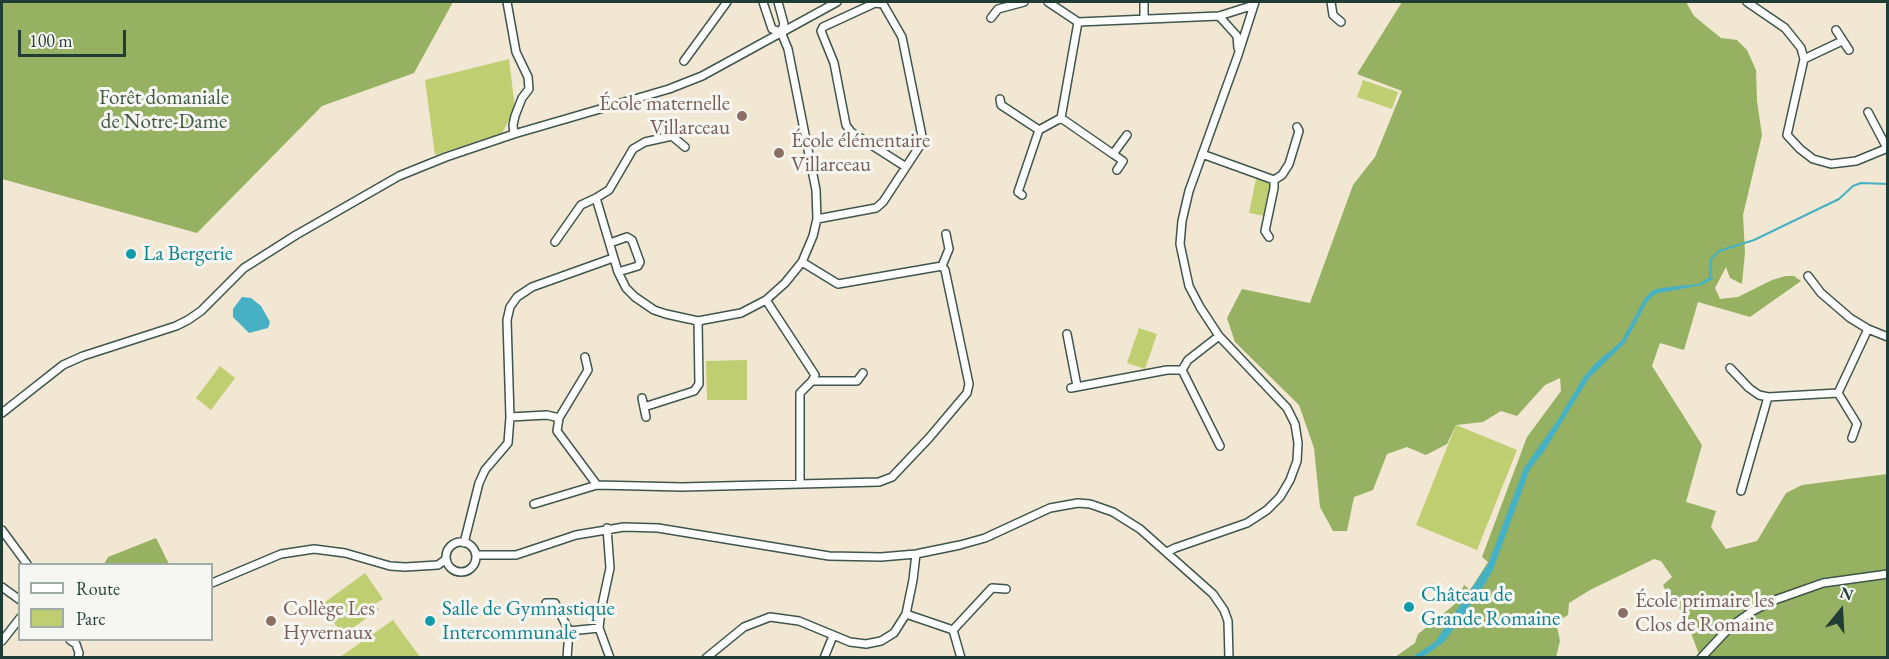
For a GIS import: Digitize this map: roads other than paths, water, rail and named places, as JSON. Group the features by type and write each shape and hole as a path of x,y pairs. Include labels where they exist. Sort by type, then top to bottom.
{"street":[{"path":"507,2 516,52 528,77 529,89 522,98 515,116 514,134"},
{"path":"684,61 727,2"},
{"path":"763,2 772,29 781,32"},
{"path":"596,198 613,258 626,288 634,297 654,310 698,321 741,313 766,300 785,283 802,262 813,236 817,219 816,190 788,49 781,32 784,24 778,2"},
{"path":"2,413 63,365 188,320 201,311 244,268 296,235 399,176 514,134 669,89 702,76 837,2"},
{"path":"991,18 998,9 1024,2"},
{"path":"1048,2 1078,22 1219,16 1255,3"},
{"path":"1144,2 1144,19"},
{"path":"1331,2 1333,15 1341,22"},
{"path":"1747,2 1789,33 1801,48 1804,59 1787,135 1813,159 1831,164 1856,161 1887,148 1868,112"},
{"path":"817,219 876,207 883,202 923,141 904,44 883,4 875,3 823,27 821,32 834,63 846,125 851,132 906,166"},
{"path":"1167,552 1247,523 1267,510 1280,497 1297,461 1298,443 1295,424 1287,408 1219,336 1189,286 1180,244 1182,221 1189,191 1255,3"},
{"path":"1219,16 1238,36 1238,55"},
{"path":"1061,118 1078,22"},
{"path":"1836,30 1849,50"},
{"path":"1804,59 1842,41"},
{"path":"1000,99 1001,105 1039,130"},
{"path":"1022,195 1018,192 1039,130 1061,118"},
{"path":"1061,118 1123,161 1116,170"},
{"path":"1274,180 1282,175 1289,164 1299,130 1297,127"},
{"path":"555,242 581,206 609,190 633,149 645,142 672,136 686,128 692,128"},
{"path":"1113,154 1126,135"},
{"path":"672,136 685,147"},
{"path":"1202,154 1274,180"},
{"path":"1269,237 1265,231 1274,180"},
{"path":"942,266 949,249 946,234"},
{"path":"610,243 627,237 632,240 640,262 638,266 618,272"},
{"path":"464,543 484,470 508,443 510,417 507,320 510,307 517,297 532,287 613,258"},
{"path":"802,262 838,284 942,266"},
{"path":"534,504 597,484 682,487 879,482 892,477 967,393 969,384 945,270 942,266"},
{"path":"1808,276 1821,293 1850,318 1887,337"},
{"path":"766,300 815,375 800,393 800,484"},
{"path":"644,407 694,391 699,384 698,321"},
{"path":"1838,393 1868,329"},
{"path":"1067,334 1074,387 1167,370 1182,370"},
{"path":"1182,370 1188,360 1219,336"},
{"path":"585,357 588,370 559,418 556,431 597,484"},
{"path":"1730,368 1759,395 1768,397 1838,393"},
{"path":"1182,370 1220,446"},
{"path":"812,381 857,381 863,373"},
{"path":"1838,393 1857,424 1852,438"},
{"path":"1740,492 1768,397"},
{"path":"642,398 646,417"},
{"path":"510,417 547,415 559,418"},
{"path":"476,555 516,555 576,535 607,528 658,528 829,556 881,557 916,554 960,546 985,538 1050,508 1078,503 1090,504 1113,512 1140,529 1213,594 1224,610 1229,626 1229,657"},
{"path":"607,528 610,568 599,628 610,657"},
{"path":"2,530 26,563"},
{"path":"213,583 281,554 314,549 345,553 397,567 438,566 446,559 451,546 464,543 472,547 476,555 472,567 465,572 453,570 446,559"},
{"path":"706,657 744,627 770,618 799,621 833,636 866,644 881,641 894,633 906,614 916,554"},
{"path":"1701,657 1730,627 1772,601 1823,583 1887,574"},
{"path":"2,587 18,599"},
{"path":"953,630 992,588 1006,589"},
{"path":"546,603 555,603 569,631 567,657"},
{"path":"906,614 953,630"},
{"path":"2,641 18,621"},
{"path":"569,631 599,628"},
{"path":"953,630 961,657"},
{"path":"824,657 833,636"},
{"path":"72,641 76,644 78,657"}],"water":[{"path":"1712,276 1711,280 1702,285 1659,293 1647,302 1625,343 1589,378 1545,450 1530,469 1493,570 1480,592 1444,642 1423,657 1412,657 1435,642 1488,564 1524,468 1559,418 1584,376 1622,340 1645,298 1653,290 1698,284"},
{"path":"242,297 251,298 261,306 270,322 268,328 249,333 233,317 233,309"}],"waterway":[{"path":"1710,279 1711,259 1719,251 1754,240 1839,199 1853,186 1861,183 1888,184"},
{"path":"1591,369 1607,354"}],"place":[{"name":"École maternelle Villarceau","path":"742,116"},
{"name":"École élémentaire Villarceau","path":"779,153"},
{"name":"La Bergerie","path":"131,254"},
{"name":"Château de Grande Romaine","path":"1409,607"},
{"name":"École primaire les Clos de Romaine","path":"1623,613"},
{"name":"Collège Les Hyvernaux","path":"271,621"},
{"name":"Salle de Gymnastique Intercommunale","path":"430,621"}],"park label":[{"name":"Forêt domaniale de Notre-Dame","path":"164,110"}]}
